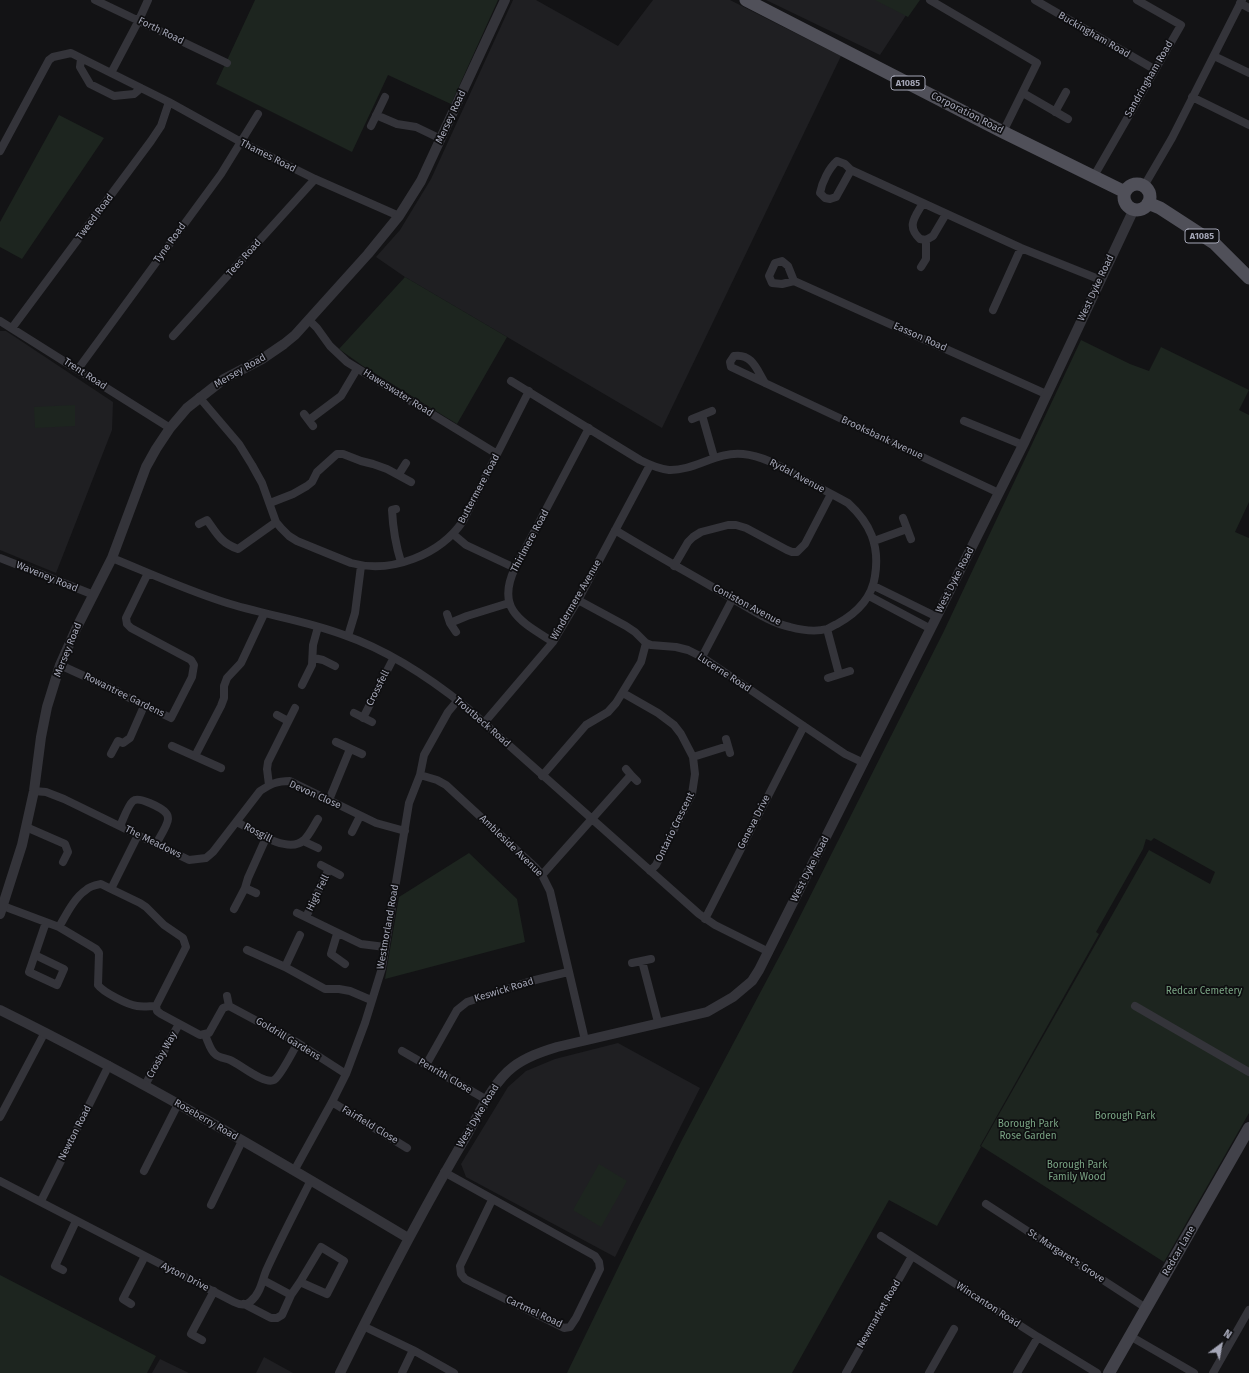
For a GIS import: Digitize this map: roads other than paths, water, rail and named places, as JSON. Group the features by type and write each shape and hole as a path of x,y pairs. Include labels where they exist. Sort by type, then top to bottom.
{"main road":[{"name":"Corporation Road","path":"746,0 1003,132 1125,192"},
{"path":"1133,184 1141,184 1147,189 1150,195 1148,202 1142,208 1134,209 1127,204 1125,200 1125,192 1133,184"},
{"name":"A1085","path":"1148,202 1160,208 1214,243 1249,278"},
{"name":"Redcar Lane","path":"1109,1373 1249,1128"}],"street":[{"name":"Forth Road","path":"95,0 227,63"},
{"path":"111,73 148,0"},
{"name":"Mersey Road","path":"2,910 22,845 34,790 41,737 60,665 77,627 112,558 146,467 170,428 199,397 224,378 262,359 284,344 309,320 368,254 399,216 421,181 505,0"},
{"path":"930,0 1037,64 1003,132"},
{"name":"Buckingham Road","path":"1035,0 1154,69"},
{"name":"Sandringham Road","path":"1094,176 1180,25 1137,0"},
{"path":"1144,186 1159,163 1241,1 1249,8"},
{"name":"Thames Road","path":"0,151 49,60 53,57 71,53 170,102 241,142 315,179 399,216"},
{"path":"1214,56 1249,73"},
{"path":"81,59 80,67 90,84 114,96 134,94 141,88"},
{"path":"1055,112 1066,92"},
{"path":"1023,94 1068,119"},
{"path":"1192,97 1249,125"},
{"path":"370,126 385,98"},
{"name":"Tweed Road","path":"12,328 151,141 161,126 170,102"},
{"name":"Tyne Road","path":"78,370 221,174 258,114"},
{"path":"376,115 397,124 416,127 441,139"},
{"path":"851,170 836,197 830,199 825,198 820,193 821,187 832,165 837,161 845,164 851,170 1021,248 1101,280"},
{"name":"Tees Road","path":"173,336 315,179"},
{"path":"923,203 912,225 913,233 920,240 926,240 933,236 946,214"},
{"name":"West Dyke Road","path":"340,1373 408,1238 444,1172 487,1100 499,1082 512,1068 534,1055 557,1047 658,1022 707,1012 734,997 752,981 769,952 1023,445 1134,209"},
{"path":"921,267 926,259 926,240"},
{"path":"993,310 1021,248"},
{"name":"Easson Road","path":"794,280 1046,394"},
{"name":"Haweswater Road","path":"309,320 330,346 357,369 497,454"},
{"name":"Trent Road","path":"0,321 170,428"},
{"path":"309,420 341,396 357,369"},
{"name":"Rydal Avenue","path":"511,381 650,465 670,470 682,468 714,457 742,453 771,461 848,503 865,522 874,541 878,557 874,586"},
{"name":"Brooksbank Avenue","path":"765,383 998,493"},
{"name":"Buttermere Road","path":"199,397 239,444 252,465 270,503 276,522 289,536 351,563 361,566 385,566 414,558 425,553 453,534 463,521 529,391"},
{"path":"692,419 712,411"},
{"path":"702,415 714,457"},
{"path":"964,421 1023,445"},
{"name":"Thirlmere Road","path":"553,642 519,620 509,603 507,594 508,586 515,568 589,428"},
{"path":"270,503 293,494 307,486 312,482 322,466 337,454 343,454 374,464 399,474 411,482"},
{"path":"399,474 406,463"},
{"name":"Windermere Avenue","path":"484,723 553,642 578,600 650,465"},
{"path":"674,566 693,537 701,532 728,525 736,525 746,528 787,550 797,552 805,544 831,494"},
{"path":"396,510 392,510 392,526 393,536 401,562"},
{"path":"904,518 911,539"},
{"path":"199,524 207,520 226,545 238,549 276,522"},
{"path":"874,541 907,529"},
{"name":"Coniston Avenue","path":"615,530 674,566 770,619 788,627 799,629 827,629 851,616 869,596 874,586"},
{"path":"453,534 466,545 515,568"},
{"name":"Waveney Road","path":"0,558 94,595"},
{"name":"Troutbeck Road","path":"112,558 224,602 348,636 393,658 441,687 458,700 705,919 715,926 769,952"},
{"path":"348,636 356,613 361,566"},
{"name":"Rowantree Gardens","path":"60,665 117,690 123,695 144,706 172,718 192,677 194,665 191,660 127,624 126,618 148,573"},
{"path":"874,586 937,617"},
{"path":"869,596 931,628"},
{"path":"702,657 733,598"},
{"path":"542,776 586,725 608,712 616,703 641,662 646,643 635,632 626,626 578,600"},
{"path":"450,623 509,603"},
{"path":"195,756 221,706 224,698 224,686 227,678 241,663 264,614"},
{"path":"447,614 450,623 456,632"},
{"path":"302,685 314,658 313,645 318,627"},
{"path":"827,629 839,674"},
{"name":"Lucerne Road","path":"646,643 651,645 676,647 688,650 702,657 845,754 864,763"},
{"path":"314,658 323,660 335,666"},
{"name":"Crossfell","path":"363,718 393,658"},
{"path":"828,678 850,671"},
{"name":"Ontario Crescent","path":"623,693 674,725 681,734 692,756 695,774 692,794 656,865 650,871"},
{"name":"Westmorland Road","path":"294,1171 346,1074 365,1023 382,968 410,803 420,775 424,755 449,710 458,700"},
{"path":"110,754 118,741 123,742 130,738 144,706"},
{"path":"269,785 267,770 268,762 294,708"},
{"name":"Crossfell","path":"354,713 372,722"},
{"path":"278,715 288,721"},
{"name":"Geneva Drive","path":"705,919 804,726"},
{"path":"336,742 362,754"},
{"path":"172,746 221,768"},
{"path":"692,756 728,746"},
{"path":"329,800 350,749"},
{"name":"Ambleside Avenue","path":"420,775 437,780 446,785 542,875 550,891 585,1040"},
{"path":"542,875 631,775"},
{"name":"Devon Close","path":"269,785 278,781 290,781 376,823 405,831"},
{"name":"The Meadows","path":"34,790 64,798 189,860 206,858 213,852 260,791 269,785"},
{"path":"120,826 131,803 138,799 161,809 166,813 168,822 156,844"},
{"path":"352,832 360,816"},
{"path":"318,819 303,841 318,848"},
{"name":"Rosgill","path":"237,822 266,838 284,844 293,844 303,841"},
{"path":"26,827 65,844 68,852 63,862"},
{"path":"111,889 138,835"},
{"path":"234,909 245,888 266,838"},
{"name":"High Fell","path":"321,865 340,875"},
{"name":"High Fell","path":"306,917 330,869"},
{"path":"59,927 84,890 101,884 146,907 164,925 184,938 186,942 186,947 156,1006 157,1011 178,1024 200,1035 205,1035 212,1030 223,1008 229,1006 227,996"},
{"path":"245,888 256,893"},
{"path":"2,910 59,927 96,949 99,952 98,985 100,988 137,1006 156,1006"},
{"path":"297,913 337,934 361,944 385,947"},
{"path":"35,955 46,922"},
{"path":"337,934 331,954 345,964"},
{"path":"284,967 300,935"},
{"path":"247,950 284,967 325,989 350,991 371,1000"},
{"path":"632,963 651,959"},
{"path":"642,961 658,1022"},
{"name":"Keswick Road","path":"426,1065 457,1010 467,1002 568,972"},
{"name":"Goldrill Gardens","path":"229,1006 298,1043 346,1074"},
{"path":"1135,1006 1249,1072"},
{"name":"Roseberry Road","path":"0,1010 109,1065 145,1085 311,1180 408,1238"},
{"name":"Crosby Way","path":"145,1085 178,1024"},
{"path":"0,1117 45,1032"},
{"path":"205,1035 214,1054 230,1060 260,1078 269,1081 274,1080 280,1074 298,1043"},
{"name":"Penrith Close","path":"402,1051 487,1100"},
{"name":"Newton Road","path":"41,1201 109,1065"},
{"name":"Fairfield Close","path":"332,1102 407,1148"},
{"path":"144,1171 178,1104"},
{"path":"211,1205 242,1141"},
{"name":"Cartmel Road","path":"444,1172 595,1256 599,1262 600,1269 570,1327 564,1328 465,1279 461,1274 460,1266 492,1200"},
{"name":"Ayton Drive","path":"0,1180 76,1221 234,1302 244,1304 271,1318 276,1318 282,1314 291,1295"},
{"path":"244,1304 251,1301 256,1296 311,1180"},
{"name":"St. Margaret's Grove","path":"986,1204 1146,1308"},
{"path":"63,1270 55,1266 76,1221"},
{"name":"Wincanton Road","path":"881,1236 1096,1373"},
{"path":"263,1280 291,1295 321,1247 344,1261 327,1294 300,1282"},
{"path":"131,1304 123,1299 145,1256"},
{"name":"Newmarket Road","path":"846,1373 912,1256"},
{"path":"202,1340 191,1334 214,1291"},
{"path":"1213,1373 1249,1310"},
{"path":"363,1326 413,1350 454,1373"},
{"path":"929,1373 954,1329"},
{"path":"1130,1336 1194,1373"},
{"path":"1017,1373 1038,1337"},
{"path":"402,1373 413,1350"}],"park label":[{"name":"Redcar Cemetery","path":"1204,991"},
{"name":"Borough Park","path":"1125,1116"},
{"name":"Borough Park Rose Garden","path":"1028,1130"},
{"name":"Borough Park Family Wood","path":"1077,1170"}]}
